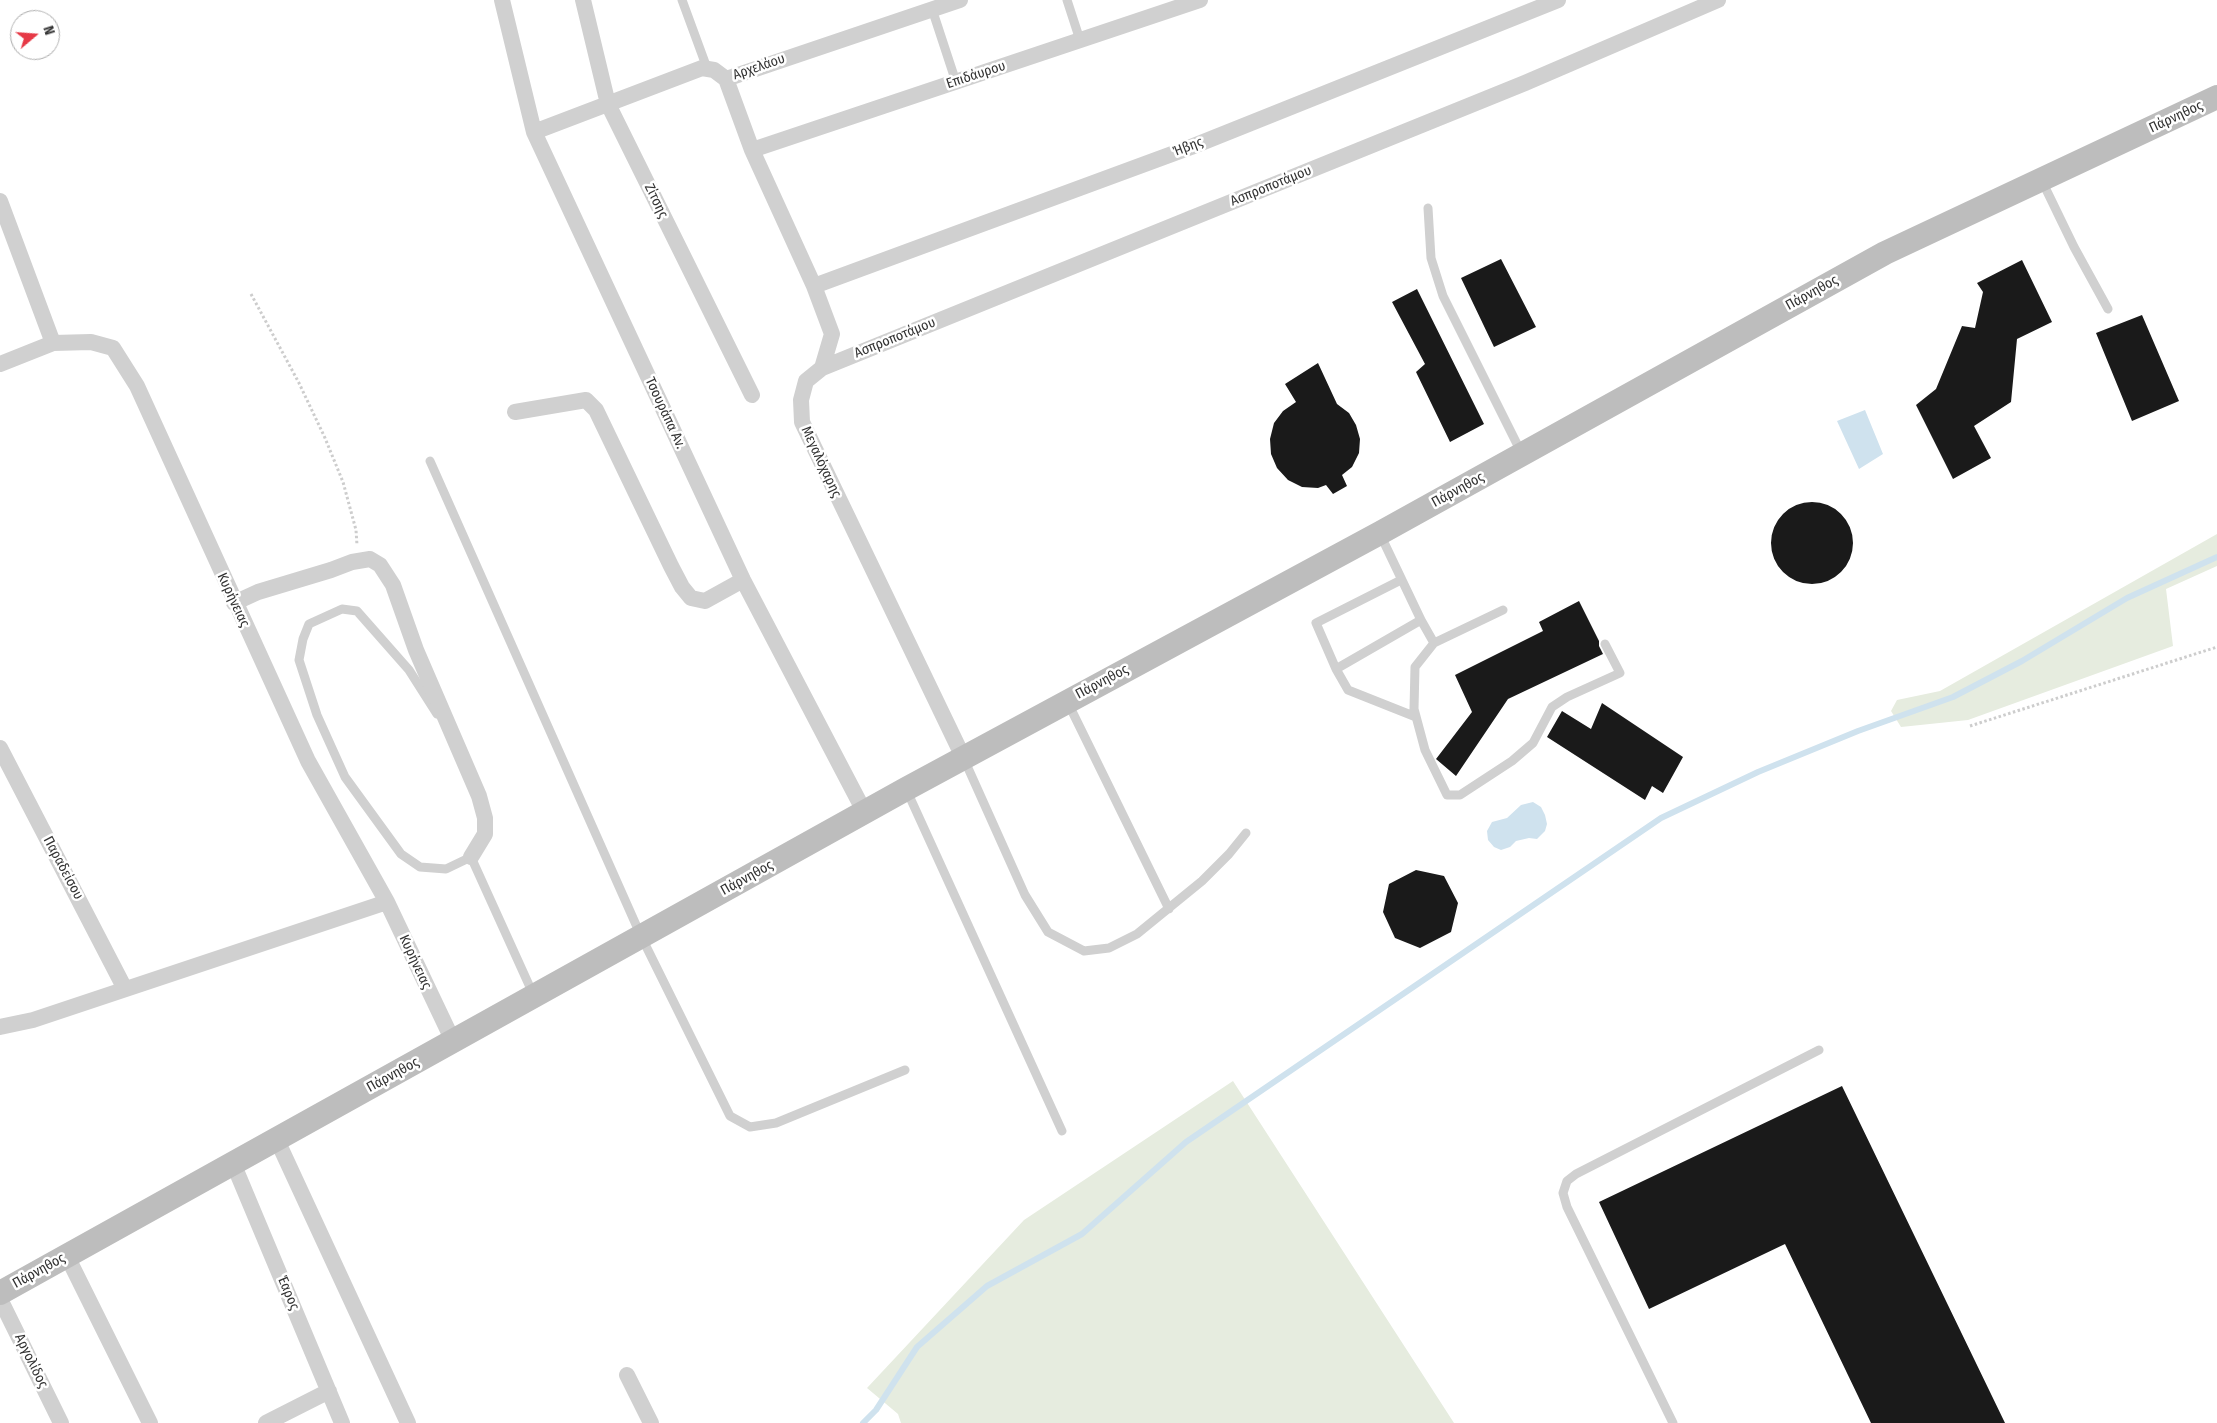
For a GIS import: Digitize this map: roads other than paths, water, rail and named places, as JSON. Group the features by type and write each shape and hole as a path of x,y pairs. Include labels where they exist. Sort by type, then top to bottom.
{"main road":[{"name":"Πάρνηθος","path":"0,1293 865,813 906,788 1380,533 1885,253 2217,98"}],"street":[{"name":"Τσουράπα Αν.","path":"502,0 534,132 743,580 865,813"},
{"name":"Ζίτσης","path":"583,0 608,104 752,394"},
{"name":"Αρχελάου","path":"707,68 714,70 726,79 960,0"},
{"name":"Επιδάυρου","path":"752,150 1200,0"},
{"name":"Ήβης","path":"814,286 1191,147 1558,0"},
{"name":"Ασπροποτάμου","path":"822,368 1525,83 1718,0"},
{"path":"534,132 707,68"},
{"name":"Μεγαλόχαρης","path":"726,79 752,150 814,286 832,334 822,368 806,381 802,400 802,422 964,758"},
{"path":"0,201 53,343 0,364"},
{"name":"Κυρήνειας","path":"53,343 91,342 113,348 137,386 234,603 308,761 387,902 453,1041"},
{"path":"515,412 586,400 596,410 671,566 682,587 691,598 705,601 743,580"},
{"path":"234,603 258,592 352,562 370,559 380,564 393,585 416,650 479,796 485,818 485,834 471,858"},
{"name":"Παραδείσου","path":"0,748 125,988"},
{"path":"0,1027 33,1020 387,902"},
{"path":"277,1140 408,1423"},
{"name":"Έαρος","path":"233,1163 342,1423"},
{"path":"67,1256 150,1423"},
{"name":"Αργολίδος","path":"0,1299 62,1423"},
{"path":"627,1375 651,1423"},
{"path":"266,1423 329,1391"}],"lane":[{"path":"682,0 707,68"},
{"path":"1067,0 1080,40"},
{"path":"932,9 956,82"},
{"path":"2042,180 2074,247 2108,308"},
{"path":"1428,208 1431,258 1443,296 1522,454"},
{"path":"430,461 641,936 730,1116 750,1127 776,1123 905,1070"},
{"path":"1380,533 1401,580 1434,643"},
{"path":"1401,580 1316,623 1336,669 1348,690 1416,717"},
{"path":"458,748 409,670 357,611 342,609 309,624 303,639 299,660 317,715 345,777 401,854 420,867 446,869 471,858 534,997"},
{"path":"1503,610 1434,643 1415,667 1414,708 1416,717 1425,750 1447,795 1460,795 1512,761 1533,743 1552,707 1567,697 1620,673 1605,644"},
{"path":"1336,669 1421,620"},
{"path":"1067,701 1169,909"},
{"path":"964,758 1025,895 1048,932 1084,951 1108,948 1137,934 1202,882 1246,833"},
{"path":"906,788 1062,1131"},
{"path":"1673,1423 1567,1207 1563,1194 1567,1181 1576,1174 1819,1050"}],"water":[{"path":"1865,410 1883,454 1859,469 1837,421"},
{"path":"1533,802 1541,807 1545,815 1547,824 1545,831 1537,839 1529,838 1516,841 1510,847 1501,850 1494,847 1488,840 1487,831 1492,822 1507,818 1521,805"}],"waterway":[{"path":"863,1423 876,1410 917,1347 987,1286 1082,1234 1186,1142 1661,818 1758,772 1858,731 1953,697 2022,661 2127,598 2217,557"}]}
